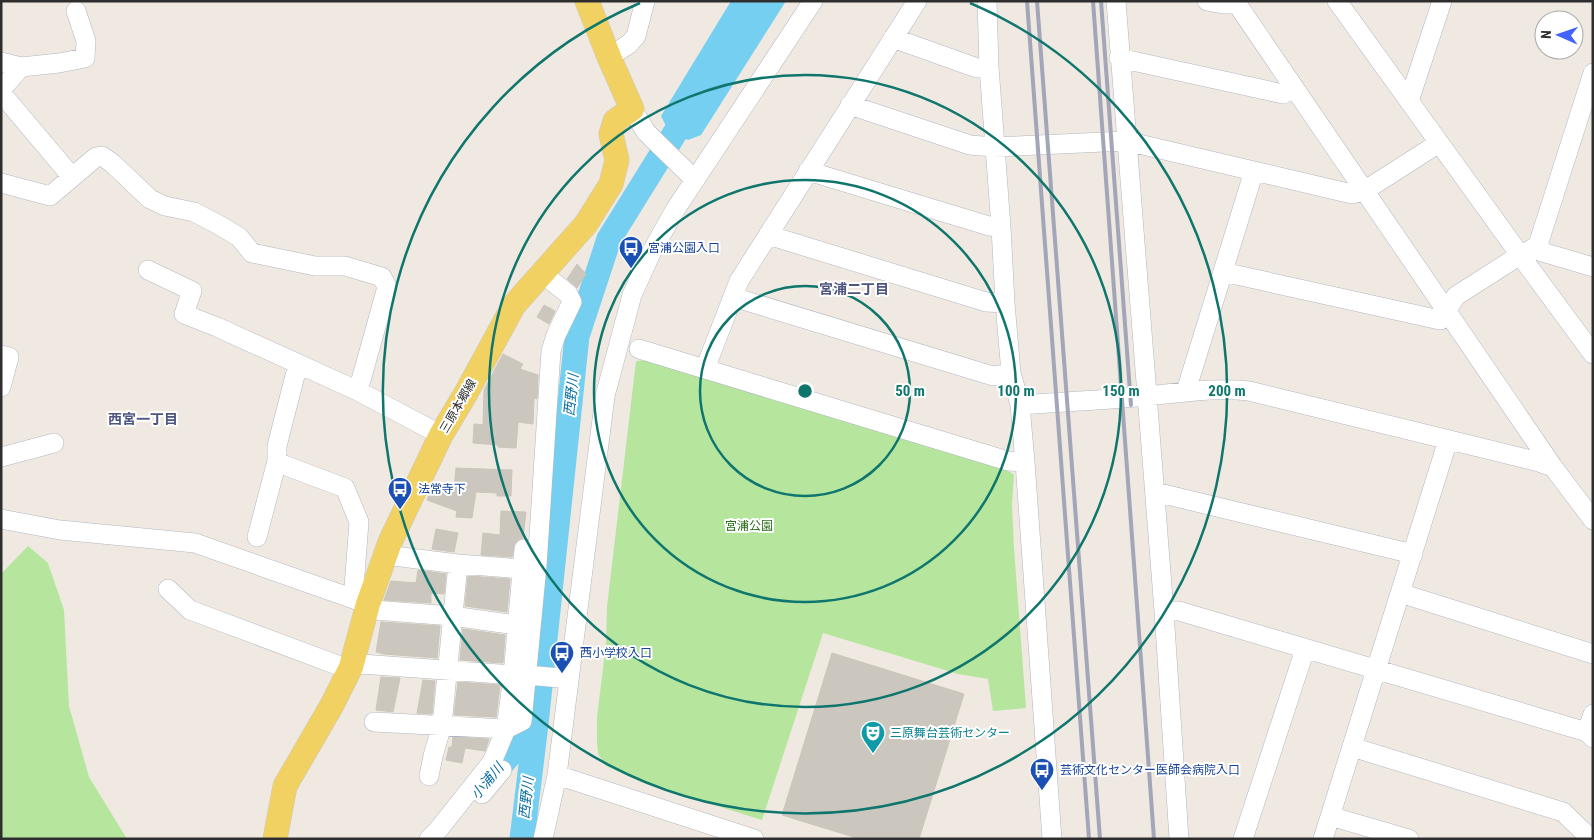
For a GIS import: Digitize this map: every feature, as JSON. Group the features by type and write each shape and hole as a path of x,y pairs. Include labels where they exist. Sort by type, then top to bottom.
{"main road":[{"path":"587,1 632,109"},
{"name":"三原本郷線","path":"276,839 285,786 330,708 351,667 368,604 390,542 441,435 514,304 586,224 611,184 617,160 611,134 615,120 632,109"}],"street":[{"path":"609,57 629,44 636,36 645,1"},
{"path":"543,839 557,775 605,396 632,294 651,253 675,210 813,1"},
{"path":"705,369 739,281 916,1"},
{"path":"987,1 989,67 1005,304 1011,373 1020,405 1026,462 1052,839"},
{"path":"1116,1 1164,611 1179,839"},
{"path":"1207,1 1223,4 1236,3 1553,467 1593,520"},
{"path":"1337,1 1439,143 1526,252 1593,354"},
{"path":"1408,101 1442,1"},
{"path":"1,62 21,67 85,58 86,41 76,11"},
{"path":"893,38 977,68 989,67"},
{"path":"1119,58 1283,94 1293,88"},
{"path":"1,90 21,67"},
{"path":"1223,272 1440,320 1456,296 1538,244 1593,73"},
{"path":"1,98 6,100 72,177"},
{"path":"850,105 970,145 994,147 1126,141 1352,194 1364,191 1439,143"},
{"path":"632,109 646,132 695,180"},
{"path":"1,183 50,196 96,157 102,156 112,162 150,199 164,206 194,212 219,225 239,237 252,253 316,266 345,266 382,277 387,286 358,391"},
{"path":"808,171 989,226 1001,226"},
{"path":"1186,391 1254,171"},
{"path":"768,235 986,302 1005,304"},
{"path":"1526,252 1593,267"},
{"path":"148,270 192,291 184,314 358,391 441,435"},
{"path":"429,839 492,762 506,729 520,675 551,351 556,335 572,302 568,294 542,272"},
{"path":"733,297 993,376 1011,373"},
{"path":"639,349 1008,461 1026,462"},
{"path":"1,355 9,357 1,387"},
{"path":"257,536 277,461 277,446 298,364"},
{"path":"1020,405 1229,388 1249,391 1553,467"},
{"path":"1323,839 1448,440"},
{"path":"1,457 54,442"},
{"path":"277,461 344,488 359,522 354,587 356,593 374,610 452,616 516,625"},
{"path":"1154,492 1413,554"},
{"path":"1,519 60,530 195,543 368,604"},
{"path":"520,675 516,625 530,567 524,549"},
{"path":"386,555 458,564 530,567"},
{"path":"430,776 433,756 442,725 458,564"},
{"path":"168,589 190,610 345,668 361,664 560,678"},
{"path":"1400,593 1593,654"},
{"path":"1164,611 1179,611 1590,735 1593,714"},
{"path":"1244,839 1305,649"},
{"path":"374,722 506,729"},
{"path":"1352,747 1563,812 1590,839"},
{"path":"445,839 502,770"},
{"path":"557,775 754,839"},
{"path":"1330,816 1409,839"}],"green space":[{"name":"宮浦公園","path":"650,360 1007,470 1014,475 1012,505 1014,548 1026,708 993,711 988,679 958,674 823,633 762,820 641,782 606,766 598,754 597,717 606,644 607,607 636,361"},
{"path":"28,546 48,563 64,610 69,706 89,777 127,839 1,839 1,574"}],"water":[{"path":"731,1 786,1 701,135 688,140 668,130 661,116"}],"building":[{"path":"577,264 586,274 577,288 567,279"},
{"path":"544,305 555,311 549,324 537,317"},
{"path":"503,354 523,364 520,369 538,375 537,399 534,398 533,424 518,422 516,448 473,443 474,424 483,425 484,390"},
{"path":"456,468 512,470 511,496 497,496 497,493 476,492 472,518 456,517 457,511 427,500 434,483 454,490"},
{"path":"501,511 526,512 523,538 515,543 512,557 481,555 483,533 500,535"},
{"path":"436,529 458,533 454,552 432,549"},
{"path":"418,570 446,574 444,594 431,593 431,603 384,600 391,581 416,583"},
{"path":"468,576 510,579 507,612 465,606"},
{"path":"381,622 440,626 437,658 376,652"},
{"path":"463,629 505,635 503,663 460,660"},
{"name":"三原舞台芸術センター","path":"832,653 964,694 919,839 860,839 782,815"},
{"path":"381,677 400,678 393,712 376,710"},
{"path":"423,680 435,681 432,714 417,713"},
{"path":"458,682 500,685 496,717 454,715"},
{"path":"453,737 489,739 485,751 465,748 462,763 446,760 449,747 452,747"}],"waterway":[{"name":"西野川","path":"522,839 577,336 609,239 693,107"},
{"name":"小浦川","path":"482,787 536,724"}],"railway":[{"path":"1027,1 1089,839"},
{"path":"1037,1 1100,839"},
{"path":"1093,1 1154,839"},
{"path":"1101,1 1131,405"}],"place":[{"name":"宮浦公園入口","path":"631,269"},
{"name":"法常寺下","path":"400,510"},
{"name":"西小学校入口","path":"562,674"},
{"name":"三原舞台芸術センター","path":"873,754"},
{"name":"芸術文化センター医師会病院入口","path":"1042,791"}],"district":[{"name":"宮浦二丁目","path":"854,289"},
{"name":"西宮一丁目","path":"143,419"}]}
